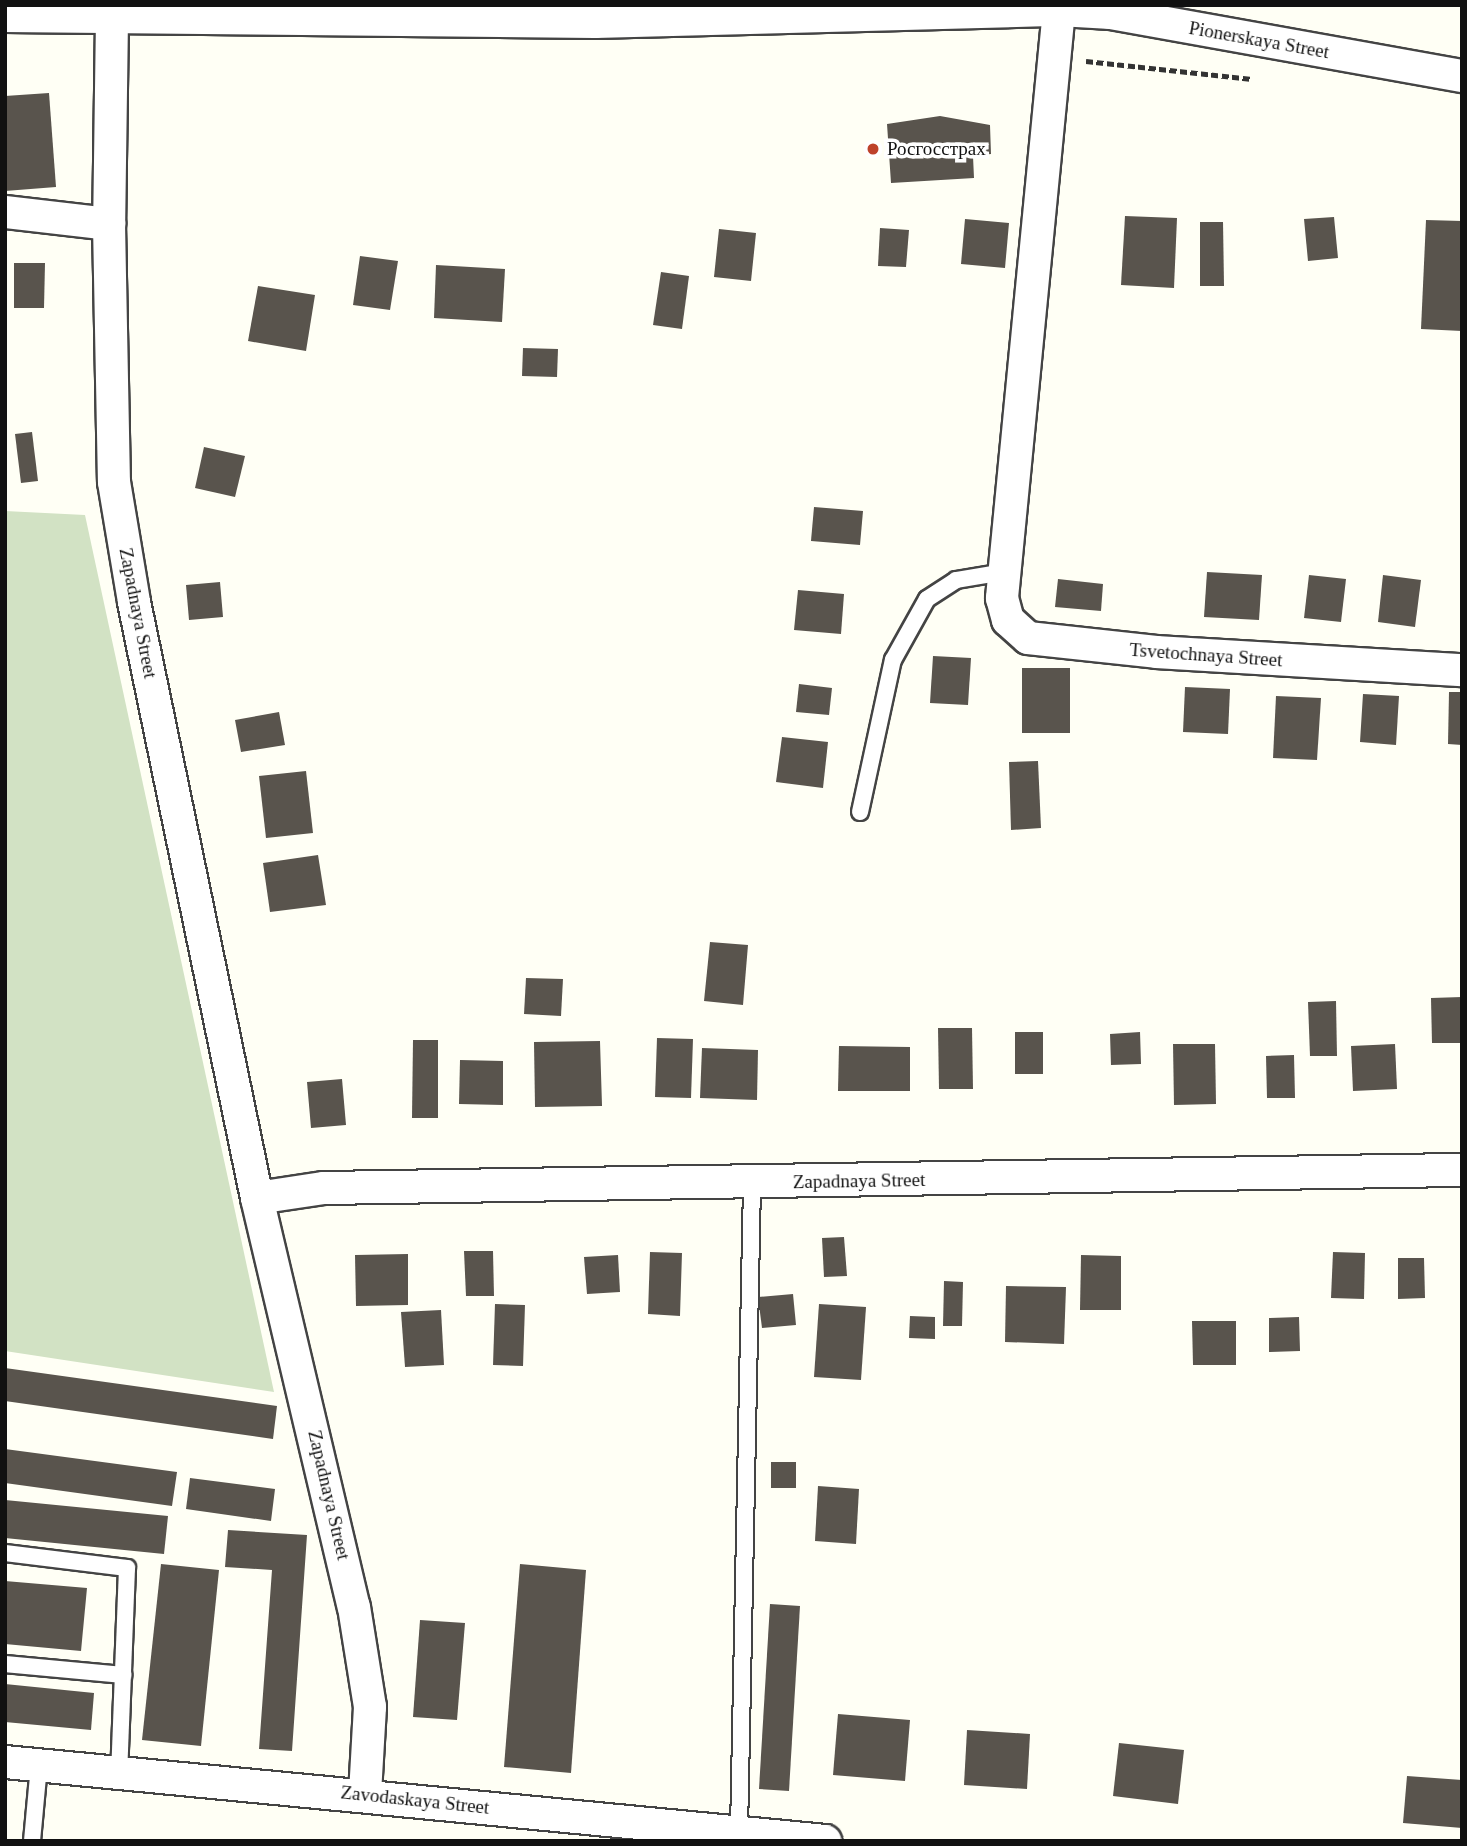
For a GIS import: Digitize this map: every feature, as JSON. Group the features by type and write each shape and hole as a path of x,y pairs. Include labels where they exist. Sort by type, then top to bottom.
{"street":[{"name":"Pionerskaya Street","path":"5,16 596,22 1111,9 1462,76"},
{"name":"Tsvetochnaya Street","path":"1059,10 1004,572 1002,598 1008,621 1028,638 1170,653 1462,670"},
{"name":"Zapadnaya Street","path":"112,18 108,224 114,482 134,602 257,1198 354,1607 370,1707 365,1796"},
{"path":"5,212 108,224"},
{"name":"Zapadnaya Street","path":"257,1198 324,1188 1462,1170"},
{"name":"Zavodaskaya Street","path":"5,1762 825,1841"}],"lane":[{"path":"860,812 893,660 927,599 956,580 1004,572"},
{"path":"739,1832 752,1183"},
{"path":"5,1553 127,1568 119,1772"},
{"path":"5,1664 123,1675"},
{"path":"32,1841 39,1765"}],"path":[{"path":"1052,85 1084,61 1252,79"}],"green space":[{"path":"5,511 85,515 274,1392 5,1351"}],"building":[{"path":"49,93 56,187 5,191 5,96"},
{"path":"940,116 990,125 991,154 973,156 974,178 891,183 887,124"},
{"path":"1125,216 1177,218 1174,288 1121,285"},
{"path":"1334,217 1338,258 1308,261 1304,219"},
{"path":"965,219 1009,223 1005,268 961,264"},
{"path":"1426,220 1462,221 1462,331 1421,329"},
{"path":"1200,222 1223,222 1224,286 1200,286"},
{"path":"880,228 909,230 906,267 878,266"},
{"path":"719,229 756,233 751,281 714,277"},
{"path":"360,256 398,261 390,310 353,305"},
{"path":"14,263 45,263 44,308 14,308"},
{"path":"436,265 505,269 502,322 434,318"},
{"path":"661,272 689,276 682,329 653,325"},
{"path":"258,286 315,295 306,351 248,341"},
{"path":"523,348 558,349 557,377 522,376"},
{"path":"32,432 38,481 21,483 15,434"},
{"path":"204,447 245,456 235,497 195,488"},
{"path":"814,507 863,511 860,545 811,541"},
{"path":"1207,572 1262,575 1259,620 1204,617"},
{"path":"1309,575 1346,579 1341,622 1304,618"},
{"path":"1383,575 1421,580 1415,627 1378,622"},
{"path":"1058,579 1103,584 1101,611 1055,607"},
{"path":"220,582 223,617 189,620 186,585"},
{"path":"798,590 844,594 841,634 794,630"},
{"path":"933,656 971,658 968,705 930,703"},
{"path":"1022,668 1070,668 1070,733 1022,733"},
{"path":"799,684 832,688 829,715 796,712"},
{"path":"1185,687 1230,689 1228,734 1183,732"},
{"path":"1449,692 1462,692 1462,745 1448,744"},
{"path":"1363,694 1399,696 1396,745 1360,742"},
{"path":"1276,696 1321,698 1317,760 1273,758"},
{"path":"279,712 285,745 241,752 235,720"},
{"path":"782,737 828,742 823,788 776,782"},
{"path":"1038,761 1041,828 1011,830 1009,762"},
{"path":"306,771 313,833 266,838 259,776"},
{"path":"318,855 326,905 270,912 263,863"},
{"path":"710,942 748,945 743,1005 704,1001"},
{"path":"526,978 563,979 561,1016 524,1014"},
{"path":"1462,997 1462,1043 1432,1043 1431,998"},
{"path":"1336,1001 1337,1056 1310,1056 1308,1002"},
{"path":"938,1028 972,1028 973,1089 939,1089"},
{"path":"1015,1032 1043,1032 1043,1074 1015,1074"},
{"path":"1140,1032 1141,1064 1111,1065 1110,1034"},
{"path":"657,1038 693,1039 691,1098 655,1097"},
{"path":"413,1040 438,1040 438,1118 412,1118"},
{"path":"600,1041 602,1106 535,1107 534,1042"},
{"path":"1173,1044 1215,1044 1216,1104 1174,1105"},
{"path":"1395,1044 1397,1089 1353,1091 1351,1046"},
{"path":"839,1046 910,1047 910,1091 838,1091"},
{"path":"702,1048 758,1050 757,1100 700,1098"},
{"path":"1294,1055 1295,1098 1267,1098 1266,1056"},
{"path":"460,1060 503,1061 503,1105 459,1104"},
{"path":"342,1079 346,1125 311,1128 307,1082"},
{"path":"844,1237 847,1276 824,1277 822,1238"},
{"path":"464,1251 493,1251 494,1296 466,1296"},
{"path":"650,1252 682,1253 680,1316 648,1314"},
{"path":"1333,1252 1365,1253 1364,1299 1331,1298"},
{"path":"408,1254 408,1305 356,1306 355,1255"},
{"path":"618,1255 620,1292 587,1294 584,1257"},
{"path":"1081,1255 1121,1256 1121,1310 1080,1310"},
{"path":"1398,1258 1424,1258 1425,1298 1398,1299"},
{"path":"944,1281 963,1282 962,1326 943,1326"},
{"path":"1006,1286 1066,1287 1064,1344 1005,1342"},
{"path":"793,1294 796,1325 762,1328 758,1297"},
{"path":"495,1304 525,1305 523,1366 493,1365"},
{"path":"819,1304 866,1307 861,1380 814,1377"},
{"path":"441,1310 444,1365 405,1367 401,1312"},
{"path":"910,1316 935,1317 935,1339 909,1338"},
{"path":"1299,1317 1300,1351 1269,1352 1269,1318"},
{"path":"1192,1321 1236,1321 1236,1365 1193,1365"},
{"path":"5,1368 277,1406 273,1439 5,1401"},
{"path":"5,1449 177,1472 172,1506 5,1483"},
{"path":"771,1462 796,1462 796,1488 771,1488"},
{"path":"190,1478 275,1489 271,1521 186,1509"},
{"path":"818,1486 859,1489 856,1544 815,1541"},
{"path":"5,1500 168,1516 164,1554 5,1538"},
{"path":"228,1530 307,1535 292,1751 259,1749 272,1570 225,1567"},
{"path":"161,1564 219,1570 201,1746 142,1740"},
{"path":"520,1564 586,1570 571,1773 504,1767"},
{"path":"5,1581 87,1588 81,1651 5,1644"},
{"path":"770,1604 800,1606 789,1791 759,1789"},
{"path":"420,1620 465,1623 457,1720 413,1717"},
{"path":"5,1684 94,1693 91,1730 5,1722"},
{"path":"838,1714 910,1720 905,1781 833,1775"},
{"path":"967,1730 1030,1734 1027,1789 964,1785"},
{"path":"1119,1743 1184,1750 1178,1804 1113,1796"},
{"path":"1407,1776 1462,1780 1462,1828 1403,1823"}],"place":[{"name":"Росгосстрах","path":"873,149"}]}
